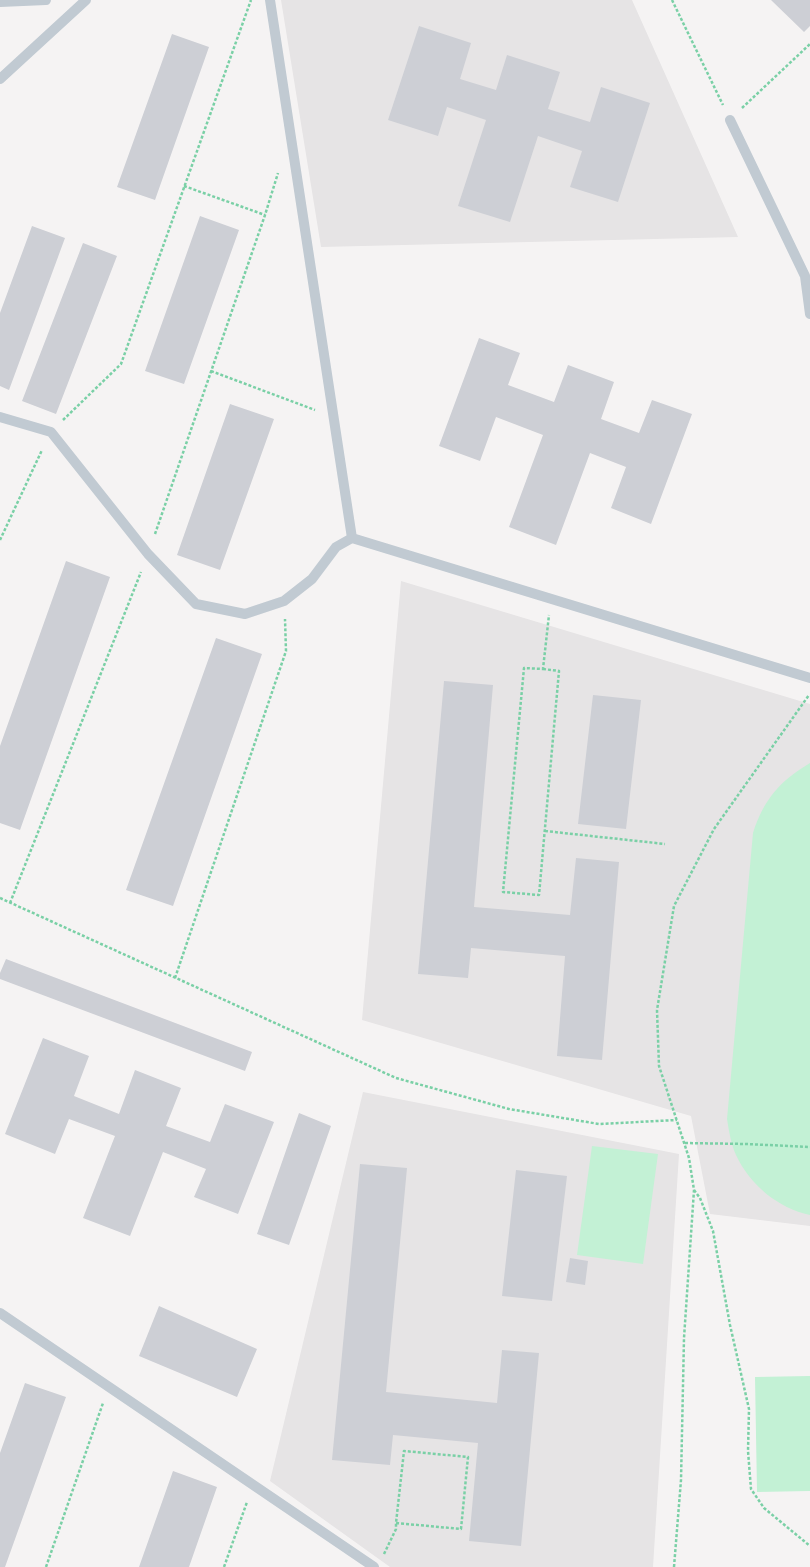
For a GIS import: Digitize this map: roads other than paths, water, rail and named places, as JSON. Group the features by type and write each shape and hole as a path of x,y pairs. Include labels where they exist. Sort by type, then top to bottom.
{"lane":[{"path":"0,2 46,0"},
{"path":"0,79 86,0"},
{"path":"270,0 352,538"},
{"path":"730,120 805,276 810,314"},
{"path":"0,417 51,432 148,554 196,604 245,614 284,601 312,579 336,547 352,538 810,678"},
{"path":"0,1313 253,1485 377,1564"}]}
